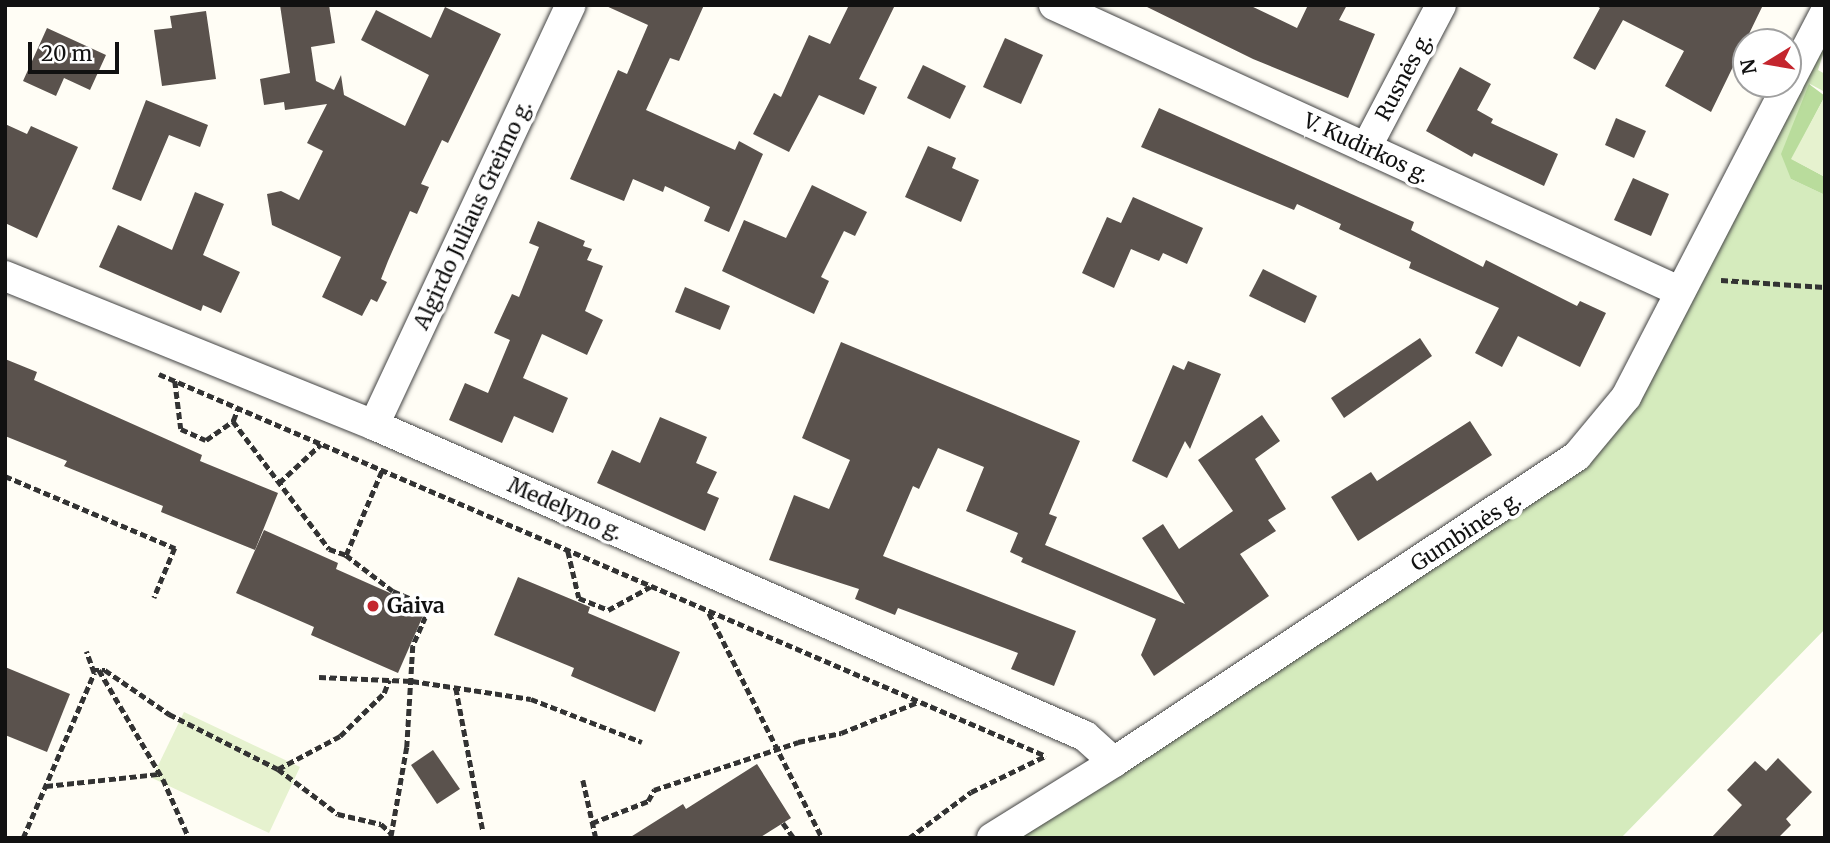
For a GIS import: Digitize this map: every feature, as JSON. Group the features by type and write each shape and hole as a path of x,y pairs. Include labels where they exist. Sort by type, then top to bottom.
{"street":[{"name":"Algirdo Juliaus Greimo g.","path":"374,425 571,5"},
{"name":"V. Kudirkos g.","path":"1054,5 1679,291"},
{"name":"Rusnės g.","path":"1366,148 1441,5"},
{"name":"Gumbinės g.","path":"1802,57 1825,13"},
{"name":"Gumbinės g.","path":"992,838 1114,762 1577,456 1626,397 1781,98"},
{"name":"Medelyno g.","path":"5,276 374,425 1085,736 1114,762"}],"path":[{"path":"1679,291 1706,279 1825,287"},
{"path":"151,370 709,613 1046,756 971,792 909,838"},
{"path":"175,381 181,429 206,440 233,421 238,408"},
{"path":"233,421 329,549 346,555 393,591 430,607 413,646 407,747 392,836"},
{"path":"279,483 321,444"},
{"path":"346,555 382,470"},
{"path":"5,476 175,548 154,598"},
{"path":"568,550 579,598 592,606 608,610 650,586"},
{"path":"709,613 822,838"},
{"path":"86,651 160,774 189,838"},
{"path":"95,670 169,714 278,769 338,814 381,824 392,836"},
{"path":"23,838 95,670"},
{"path":"319,677 412,681 531,699 642,742"},
{"path":"278,769 340,736 384,693 389,680"},
{"path":"456,688 483,831"},
{"path":"593,823 648,801 654,790 778,750 841,733 919,702"},
{"path":"45,786 160,774"},
{"path":"583,780 596,838"},
{"path":"783,823 794,838"}],"green space":[{"path":"1825,13 1825,48 1818,70 1825,74 1825,92 1810,84 1791,179 1825,195 1825,629 1621,838 992,838 1577,456 1777,98 1802,98 1802,54"},
{"path":"1809,84 1825,96 1792,159 1825,177 1825,195 1791,179 1781,154"},
{"path":"1825,96 1825,177 1791,159"},
{"path":"184,712 300,767 269,833 152,778"}],"building":[{"path":"280,5 329,5 335,43 311,47 316,81 334,90 341,75 344,95 405,126 429,75 361,40 376,10 431,38 445,7 501,34 448,143 442,140 421,184 429,187 417,214 410,211 381,279 387,282 377,302 371,299 362,316 322,297 341,257 272,225 267,194 281,191 299,200 323,151 307,143 327,104 285,110 284,102 264,105 260,79 290,73"},
{"path":"604,5 704,5 679,61 670,58 646,110 735,150 739,141 763,154 729,232 704,221 710,207 665,186 663,192 633,179 624,201 570,179 618,70 627,74 648,25"},
{"path":"849,5 895,5 859,79 877,87 864,115 819,95 789,152 753,134 774,93 781,97 809,35 830,44"},
{"path":"1143,5 1249,5 1297,28 1308,5 1347,5 1339,20 1375,34 1348,98 1253,59"},
{"path":"1595,5 1763,5 1752,28 1732,28 1732,69 1711,112 1665,86 1684,51 1623,20 1595,70 1573,58 1600,8"},
{"path":"206,11 216,79 162,86 154,30 172,28 170,16"},
{"path":"47,28 106,55 90,90 64,78 56,96 23,81"},
{"path":"1005,38 1043,55 1021,104 983,87"},
{"path":"923,65 966,86 950,119 907,98"},
{"path":"1460,67 1491,84 1477,110 1493,119 1491,123 1558,154 1544,186 1474,153 1472,157 1426,131"},
{"path":"146,100 208,125 200,147 169,135 141,201 112,189"},
{"path":"1159,108 1414,222 1411,230 1483,267 1486,260 1577,306 1580,301 1606,313 1580,367 1518,336 1502,367 1475,353 1499,308 1409,268 1411,262 1339,229 1341,224 1297,204 1294,210 1141,147"},
{"path":"1616,118 1646,131 1634,158 1605,145"},
{"path":"5,124 27,134 31,126 78,147 37,238 5,223"},
{"path":"928,146 956,158 952,168 979,180 961,222 905,197"},
{"path":"1633,178 1669,194 1651,236 1614,220"},
{"path":"812,185 867,212 855,236 844,231 821,277 829,281 814,314 722,271 744,220 786,238"},
{"path":"195,192 224,204 203,255 240,272 221,313 203,305 201,311 99,267 118,225 172,250"},
{"path":"1133,197 1203,228 1187,264 1163,253 1159,261 1131,249 1114,288 1082,273 1107,217 1121,223"},
{"path":"538,221 585,241 583,246 592,249 587,260 603,266 585,311 603,320 587,355 542,334 523,378 568,398 553,433 514,416 502,443 449,420 465,383 488,393 510,340 494,333 512,294 519,297 539,247 529,243"},
{"path":"1263,269 1317,296 1305,323 1249,296"},
{"path":"685,287 730,306 720,330 675,312"},
{"path":"1420,338 1432,356 1344,418 1331,398"},
{"path":"841,342 1080,441 1049,514 1057,517 1045,545 1185,604 1142,538 1163,524 1179,549 1233,511 1198,460 1262,415 1280,441 1255,459 1286,509 1268,520 1276,531 1240,554 1269,596 1154,676 1141,655 1156,619 1021,562 1023,558 1010,552 1018,533 966,511 984,467 938,448 919,489 913,486 883,556 1076,631 1054,686 1011,669 1018,653 898,608 895,615 855,599 859,589 769,560 794,495 829,509 850,460 802,438"},
{"path":"5,359 37,372 34,380 202,455 200,461 278,493 255,550 161,512 163,506 64,466 67,461 5,436"},
{"path":"1188,361 1221,374 1190,449 1185,441 1167,478 1132,461 1173,365 1184,370"},
{"path":"660,417 707,437 696,463 717,472 707,493 719,498 705,531 597,483 612,450 640,463"},
{"path":"1470,421 1492,455 1358,541 1331,497 1371,472 1377,481"},
{"path":"264,530 338,563 336,569 426,609 398,673 311,635 314,627 236,593"},
{"path":"518,577 590,607 588,613 680,652 655,712 571,676 574,668 494,635"},
{"path":"5,667 70,694 47,752 5,735"},
{"path":"433,750 460,789 437,804 411,765"},
{"path":"1778,758 1812,792 1786,819 1791,825 1778,838 1711,838 1742,805 1727,790 1755,761 1766,771"},
{"path":"757,764 791,818 759,838 629,838 683,804 686,809"}],"place":[{"name":"Gaiva","path":"373,606"}]}
